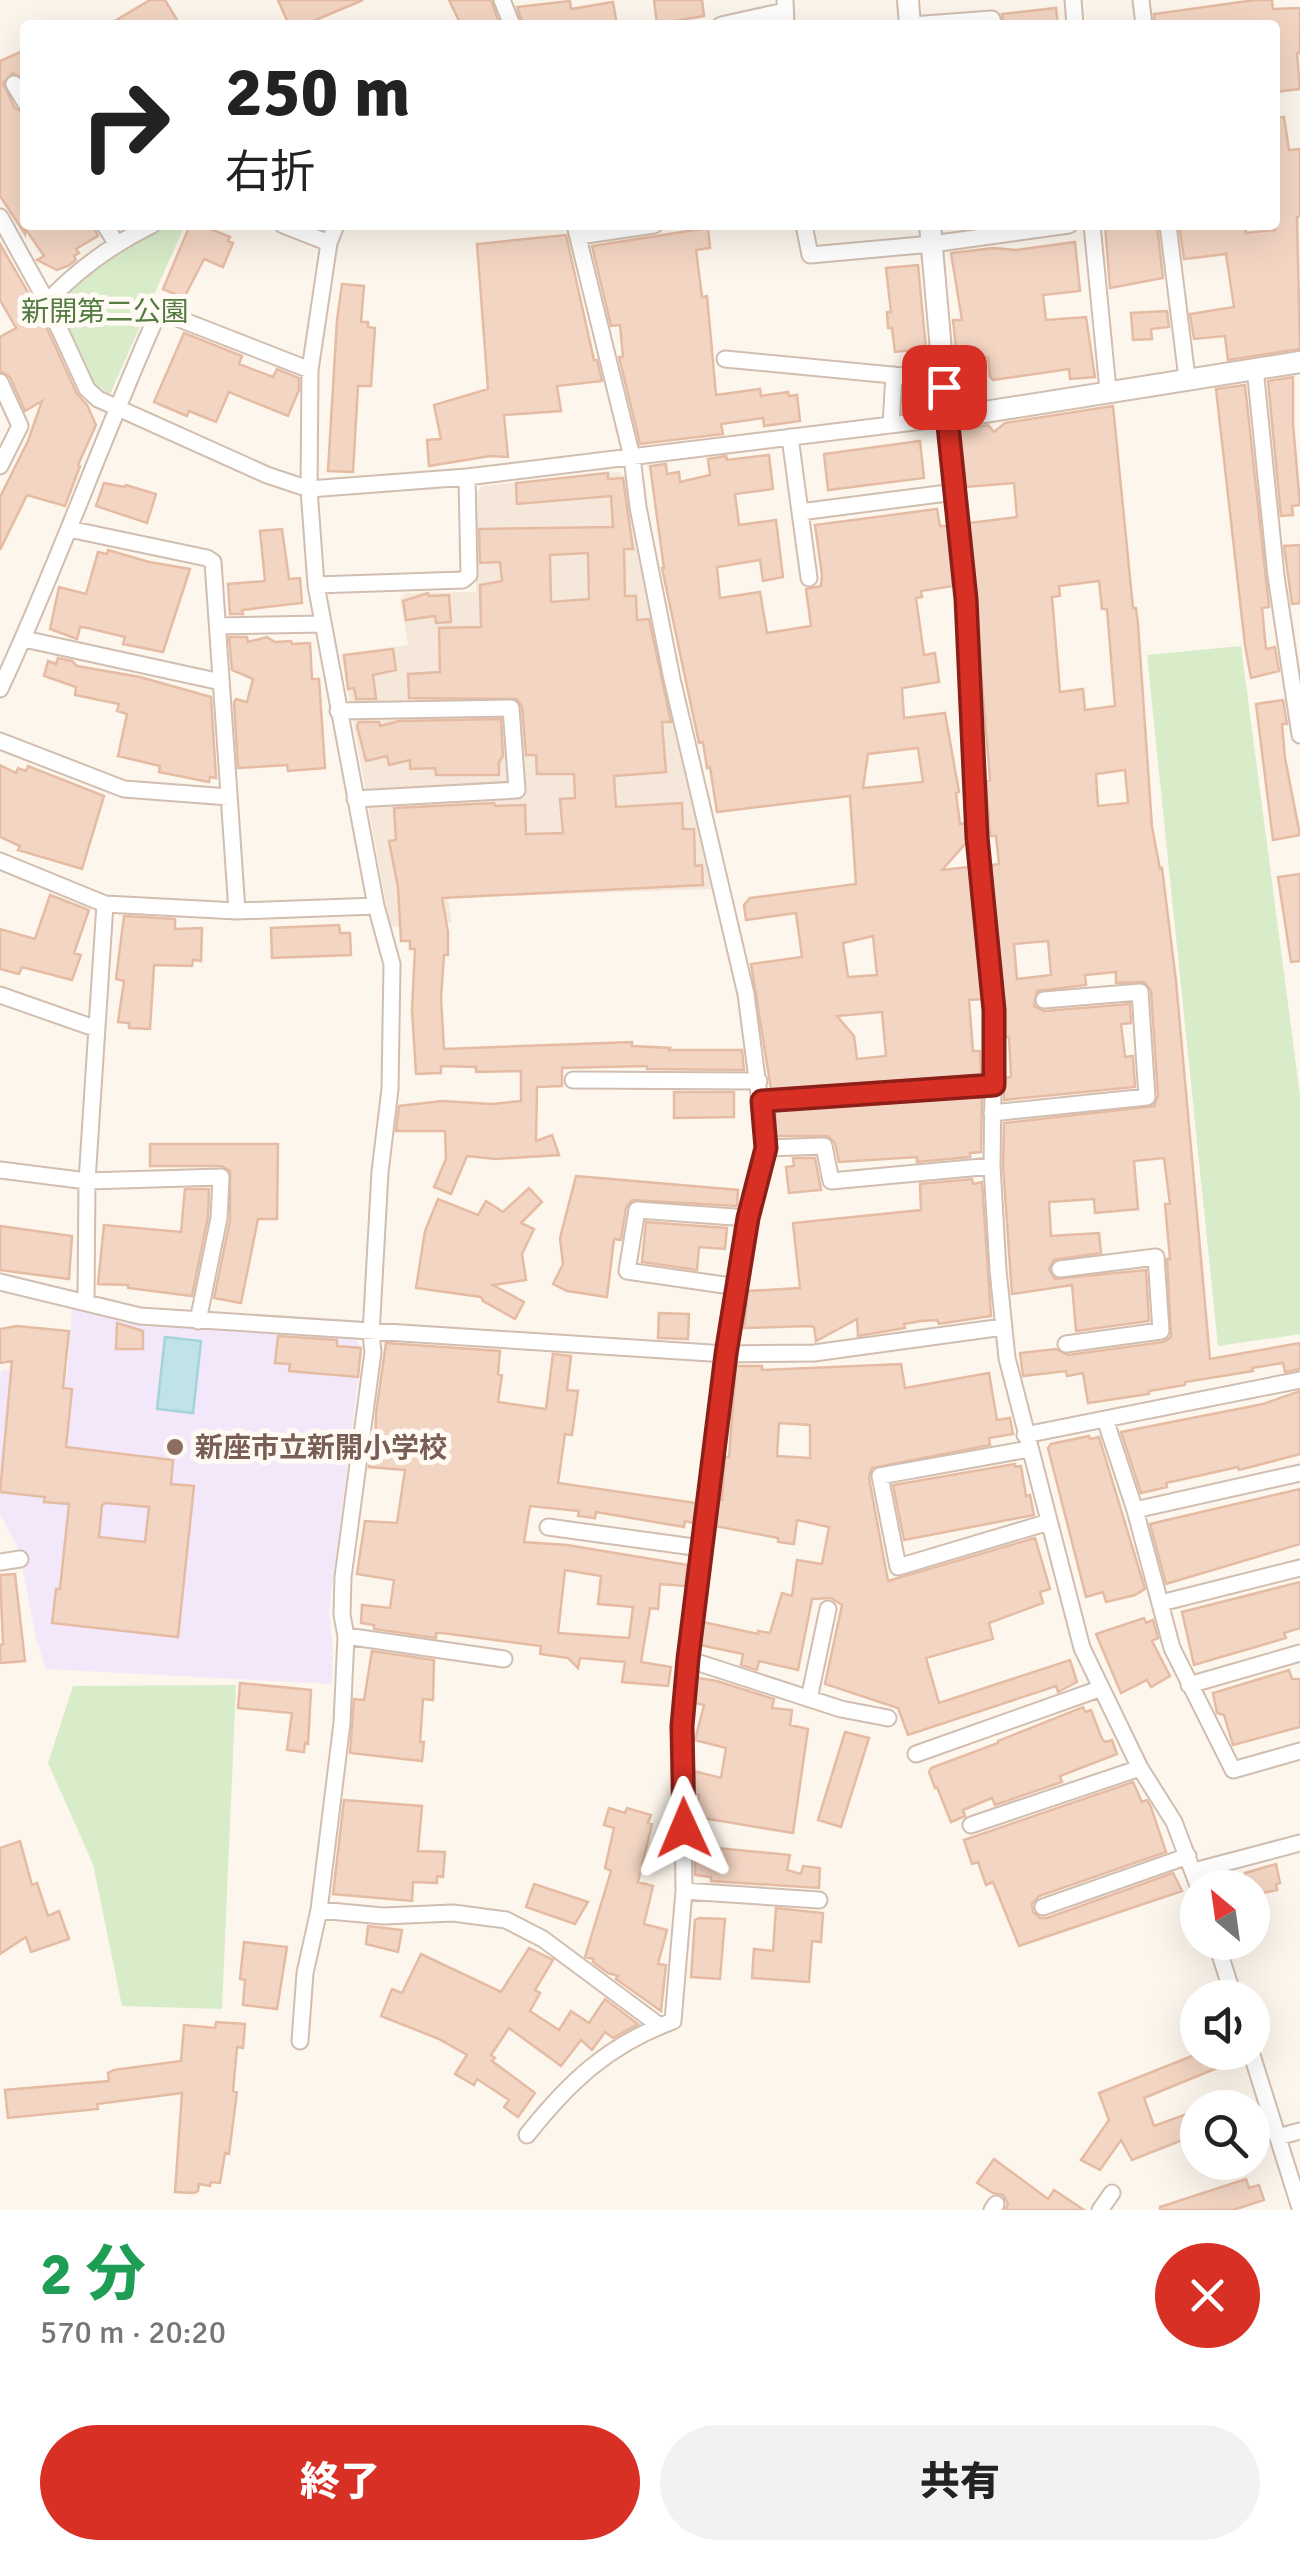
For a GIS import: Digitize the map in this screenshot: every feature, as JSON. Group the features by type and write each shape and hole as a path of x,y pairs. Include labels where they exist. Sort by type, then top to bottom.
{"street":[{"path":"746,20 786,12"},
{"path":"14,84 20,94"},
{"path":"0,217 88,388 116,408 309,489 632,458 946,418 1300,362"},
{"path":"109,230 116,242"},
{"path":"47,302 116,242 141,230"},
{"path":"296,230 329,243"},
{"path":"300,2041 305,1973 319,1910 342,1723 346,1636 343,1577 374,1352 371,1334 391,1054 392,964 376,906 322,624 309,489 310,370 334,230"},
{"path":"527,2135 575,2078 673,2021 684,1891 682,1726 688,1659 726,1354 748,1218 766,1148 746,994 672,679 632,458 577,230"},
{"path":"805,230 810,256 931,234 997,230"},
{"path":"1092,230 1108,390"},
{"path":"1169,230 1187,378"},
{"path":"931,234 966,599 977,837 994,1010 992,1166 1003,1327 1027,1442 1082,1648 1140,1768 1174,1822 1193,1870"},
{"path":"0,689 159,311 310,370"},
{"path":"725,359 944,380"},
{"path":"1255,368 1276,576 1300,735"},
{"path":"891,425 894,375"},
{"path":"0,382 20,426 0,466"},
{"path":"790,437 809,578"},
{"path":"316,585 463,580 469,574 467,476"},
{"path":"800,512 954,492"},
{"path":"69,530 208,558 215,569 238,911"},
{"path":"218,626 322,624"},
{"path":"24,639 221,682"},
{"path":"338,711 511,708 516,790 355,799"},
{"path":"0,741 124,789 229,796"},
{"path":"0,861 106,904 238,911 376,906"},
{"path":"86,1301 87,1181 106,904"},
{"path":"992,1114 1147,1097 1140,992 1044,1000"},
{"path":"0,995 97,1029"},
{"path":"573,1080 759,1080"},
{"path":"762,1101 994,1085"},
{"path":"766,1148 824,1146 830,1182 992,1166"},
{"path":"0,1170 87,1181 221,1177 219,1218 198,1321"},
{"path":"738,1286 627,1271 638,1210 748,1218"},
{"path":"1060,1269 1156,1257 1160,1331 1066,1344"},
{"path":"0,1282 140,1316 371,1334 726,1354 814,1352 1003,1327"},
{"path":"1049,1522 898,1567 880,1476 1027,1442 1105,1419 1300,1380"},
{"path":"1105,1419 1135,1510 1172,1648 1233,1770 1300,1751"},
{"path":"1135,1510 1300,1473"},
{"path":"548,1528 701,1548"},
{"path":"0,1562 20,1559"},
{"path":"1161,1603 1300,1568"},
{"path":"809,1698 828,1609"},
{"path":"346,1636 504,1658"},
{"path":"1190,1685 1300,1654"},
{"path":"688,1659 841,1710 888,1718"},
{"path":"916,1754 1099,1689"},
{"path":"971,1824 1140,1768"},
{"path":"1043,1907 1191,1863 1300,1843"},
{"path":"684,1891 819,1900"},
{"path":"319,1910 383,1916 453,1912 506,1920 543,1939 660,2026"},
{"path":"1258,2070 1300,2208"},
{"path":"1278,2137 1300,2131"},
{"path":"1100,2210 1112,2193"}],"shaded area":[{"path":"619,472 626,478 711,889 448,898 452,923 390,927 341,654 408,645 400,599 407,593 476,592 477,492 482,486"},
{"name":"新座市立新開小学校","path":"72,1308 127,1323 355,1338 362,1348 329,1611 332,1684 46,1669 36,1639 19,1550 0,1514 0,1381 1,1371 21,1367 67,1376"}],"green space":[{"name":"新開第二公園","path":"160,230 183,230 110,394 95,385 59,305 79,280 124,248"},
{"path":"1241,646 1300,1095 1300,1334 1218,1346 1147,655"},
{"path":"236,1685 222,2009 122,2006 93,1864 48,1763 73,1686"}],"water":[{"path":"165,1337 201,1341 193,1413 157,1409"}],"building":[{"path":"150,0 165,0 177,20 116,20"},
{"path":"278,0 363,0 316,20 287,20"},
{"path":"449,0 491,0 498,20 459,20"},
{"path":"654,0 702,0 704,16 656,20"},
{"path":"1255,0 1272,0 1273,9 1300,8 1300,89 1280,91 1280,20 1155,20 1154,14"},
{"path":"570,1 571,9 613,2 616,20 521,20 517,7"},
{"path":"1056,8 1057,20 1003,20 1002,14"},
{"path":"20,52 20,77 13,73 3,83 20,110 20,226 0,196 0,61"},
{"path":"1280,117 1284,117 1289,150 1300,149 1300,349 1228,360 1225,336 1194,339 1190,314 1234,307 1226,254 1184,259 1180,230 1280,230"},
{"path":"26,230 95,230 98,236 76,249 76,260 68,266 57,270 37,260 44,256"},
{"path":"188,230 213,230 230,237 228,241 233,243 223,267 204,259 184,298 163,289"},
{"path":"708,230 710,248 696,250 702,297 707,296 716,395 760,389 761,396 788,392 789,396 797,395 800,421 764,426 763,418 721,424 723,434 640,444 619,357 623,357 620,325 611,326 592,246"},
{"path":"1105,230 1158,230 1163,278 1110,288"},
{"path":"566,235 602,381 557,386 561,411 504,415 508,457 490,456 429,466 427,440 441,439 434,405 488,389 477,244"},
{"path":"1075,242 1080,291 1043,295 1046,320 1086,317 1095,377 1070,379 1069,369 993,380 988,357 977,358 975,347 956,349 953,320 962,320 951,253"},
{"path":"0,244 40,313 77,394 96,425 65,506 27,495 0,550 0,497 28,441 42,401 25,411 10,377 0,371 0,337 16,328 0,300"},
{"path":"918,265 926,349 895,352 892,328 888,328 887,312 891,312 886,268"},
{"path":"342,284 364,286 361,322 375,328 371,386 358,386 353,472 328,471"},
{"path":"1167,311 1169,327 1151,329 1152,339 1133,340 1131,313"},
{"path":"184,333 242,356 239,364 273,377 277,369 299,378 299,390 288,416 229,392 216,422 189,411 187,416 154,402"},
{"path":"1293,377 1300,505 1292,506 1293,515 1281,516 1268,381"},
{"path":"1245,385 1269,607 1262,608 1266,649 1275,647 1279,671 1251,678 1216,389"},
{"path":"1113,406 1133,608 1138,624 1152,827 1162,868 1176,981 1210,1359 1300,1343 1300,1369 1285,1372 1283,1363 1185,1382 1149,1394 1088,1403 1083,1373 1023,1376 1020,1353 1056,1349 1068,1355 1163,1342 1171,1337 1165,1204 1170,1204 1164,1158 1134,1161 1138,1209 1095,1213 1094,1199 1049,1202 1051,1236 1099,1233 1101,1253 1054,1260 1049,1269 1055,1279 1146,1270 1149,1321 1076,1331 1072,1285 1012,1294 1003,1166 1004,1123 1154,1106 1158,1096 1151,991 1144,982 1116,983 1116,972 1085,975 1086,985 1037,991 1034,1006 1044,1011 1130,1004 1131,1023 1121,1024 1125,1057 1133,1056 1135,1087 1004,1100 1004,1078 1011,1077 1009,1037 1005,1037 991,869 999,864 996,836 990,836 986,781 990,780 969,523 1017,517 1014,483 966,487 960,430 988,425 994,432 1005,423","holes":["1099,581 1102,609 1107,609 1115,706 1085,710 1083,689 1060,692 1052,597 1060,596 1059,586","1125,770 1128,803 1098,806 1096,774","1048,941 1051,975 1017,979 1014,944"]},
{"path":"920,441 924,478 828,490 824,454"},
{"path":"769,455 773,489 735,494 739,525 776,520 783,577 763,581 760,560 717,567 720,598 760,592 767,633 811,626 806,589 821,586 822,575 815,525 937,509 940,526 947,526 953,586 921,591 922,597 916,598 924,655 935,653 939,682 902,688 904,718 945,713 966,843 942,870 969,867 982,999 969,1000 973,1051 980,1051 981,1075 771,1089 751,964 802,957 796,913 746,920 744,905 750,898 856,884 850,796 717,812 710,767 707,768 703,742 699,743 662,568 650,466 666,464 667,474 679,472 680,482 710,475 708,459 726,456 727,460","holes":["918,748 923,782 863,788 868,754","873,936 877,975 848,977 843,943","882,1012 886,1056 857,1059 854,1036 837,1016"]},
{"path":"608,473 608,479 623,478 633,549 624,549 625,596 636,596 637,620 649,619 671,722 662,722 666,772 614,776 616,807 682,803 683,829 694,829 695,866 702,865 703,885 442,898 448,932 441,998 444,1049 632,1042 632,1046 669,1050 742,1050 744,1070 562,1068 562,1086 537,1087 536,1141 552,1135 559,1155 496,1159 467,1156 451,1194 434,1187 446,1159 445,1131 396,1131 399,1106 442,1101 521,1101 521,1071 476,1072 476,1067 441,1066 441,1073 416,1074 412,1010 415,949 410,949 410,941 401,941 398,887 389,841 396,840 394,808 525,805 526,834 563,833 560,799 575,798 574,774 537,774 536,755 526,755 522,707 517,699 409,698 408,674 440,672 439,628 481,627 480,585 502,581 500,562 480,563 479,529 613,527 611,496 517,504 516,483","holes":["588,553 589,599 551,602 550,555"]},
{"path":"104,483 156,494 147,523 96,506"},
{"path":"282,529 289,579 300,578 302,603 230,614 228,584 265,581 260,531"},
{"path":"1300,545 1300,603 1292,604 1284,546"},
{"path":"108,550 190,569 163,652 123,644 125,637 88,628 80,627 77,639 50,629 59,587 86,594 98,552 107,554"},
{"path":"428,593 449,595 451,622 436,623 435,616 406,620 403,601"},
{"path":"229,637 247,637 248,642 267,637 275,642 310,643 312,679 319,679 325,768 238,768 234,703 236,699 247,702 253,679 232,670"},
{"path":"393,649 396,670 373,675 376,699 356,699 354,688 348,689 344,655"},
{"path":"58,658 77,666 140,677 211,697 216,778 210,777 209,782 159,772 160,766 118,756 127,714 117,711 119,704 75,695 76,687 44,676 48,661 56,664"},
{"path":"1283,700 1287,724 1282,724 1285,758 1300,835 1273,840 1256,704"},
{"path":"501,719 503,756 499,775 436,775 435,768 410,769 410,760 389,765 387,756 366,761 357,726 359,722 379,722 380,726 399,721"},
{"path":"0,765 16,773 18,768 26,771 28,766 104,796 82,869 18,850 20,846 0,837"},
{"path":"1300,874 1300,961 1291,962 1278,877"},
{"path":"50,895 89,910 74,953 81,955 72,980 22,967 19,974 0,969 0,929 35,939"},
{"path":"124,916 175,919 175,929 202,928 201,961 193,960 192,966 154,965 150,1029 129,1028 129,1023 118,1022 124,981 116,979"},
{"path":"339,925 340,933 350,933 351,955 272,958 271,928"},
{"path":"674,1092 734,1092 734,1117 674,1118"},
{"path":"982,1097 981,1152 970,1153 970,1157 839,1162 835,1143 828,1136 776,1136 775,1111"},
{"path":"150,1144 278,1144 277,1219 258,1219 241,1303 214,1298 230,1220 230,1171 221,1166 150,1166"},
{"path":"793,1158 815,1158 821,1190 789,1193 786,1167 794,1166"},
{"path":"576,1176 738,1190 737,1206 632,1200 626,1208 621,1240 614,1239 607,1297 567,1291 553,1284 563,1264 560,1238"},
{"path":"972,1179 973,1184 982,1182 991,1316 939,1324 937,1320 921,1321 904,1324 905,1328 858,1336 857,1319 816,1341 814,1327 810,1326 744,1328 748,1291 800,1288 793,1223 921,1210 920,1184"},
{"path":"529,1188 542,1202 521,1223 534,1229 522,1254 526,1280 493,1285 524,1302 515,1319 481,1297 416,1288 425,1231 438,1199 478,1215 486,1201 503,1212"},
{"path":"185,1189 209,1189 208,1217 192,1296 98,1284 104,1225 181,1232"},
{"path":"646,1222 727,1228 725,1249 699,1247 697,1270 642,1262"},
{"path":"0,1226 72,1236 69,1279 0,1270"},
{"path":"659,1313 689,1314 688,1339 658,1338"},
{"path":"117,1323 143,1331 143,1349 116,1349"},
{"path":"17,1326 69,1331 63,1388 72,1389 66,1447 173,1460 171,1484 194,1486 178,1637 52,1623 56,1589 60,1589 69,1504 0,1492 12,1361 0,1363 0,1329","holes":["102,1505 149,1507 145,1542 99,1537"]},
{"path":"278,1336 337,1340 337,1346 361,1348 358,1377 289,1371 290,1364 275,1363"},
{"path":"386,1343 500,1351 498,1402 546,1409 553,1354 571,1356 567,1390 578,1391 572,1435 565,1434 558,1483 696,1503 693,1523 685,1521 684,1527 596,1512 595,1518 578,1516 579,1511 530,1506 524,1542 567,1545 688,1565 685,1586 660,1584 658,1609 650,1608 641,1662 671,1667 668,1686 622,1682 625,1662 580,1658 578,1668 568,1658 540,1654 541,1646 442,1633 436,1633 436,1638 374,1629 374,1625 361,1623 362,1605 390,1608 394,1580 357,1574 365,1521 397,1523 405,1470 369,1467 371,1452 375,1452","holes":["565,1570 601,1576 598,1604 633,1607 629,1638 558,1633"]},
{"path":"901,1364 905,1388 989,1373 997,1420 1010,1418 1013,1434 989,1438 990,1445 872,1468 869,1478 888,1581 1035,1538 1050,1589 1040,1592 1043,1603 989,1623 993,1639 926,1658 939,1703 1070,1660 1077,1682 1058,1692 1056,1686 908,1735 898,1708 825,1684 842,1605 831,1598 812,1599 798,1670 759,1661 757,1670 741,1665 743,1654 700,1645 703,1622 770,1633 782,1593 792,1596 797,1560 822,1564 829,1527 797,1520 794,1544 715,1526 722,1500 725,1457 729,1457 736,1366 762,1366 762,1370","holes":["779,1423 810,1425 810,1458 777,1456"]},
{"path":"1300,1391 1300,1454 1166,1483 1167,1487 1141,1493 1121,1432 1263,1404"},
{"path":"1089,1436 1099,1437 1145,1589 1106,1602 1103,1592 1086,1597 1048,1448"},
{"path":"1021,1466 1034,1515 904,1540 893,1485"},
{"path":"1300,1489 1300,1544 1166,1584 1150,1524"},
{"path":"15,1574 25,1661 0,1663 0,1575"},
{"path":"1300,1582 1300,1628 1284,1633 1286,1638 1194,1665 1182,1612"},
{"path":"1144,1618 1146,1623 1153,1620 1158,1638 1152,1641 1170,1676 1151,1687 1147,1680 1121,1693 1096,1634"},
{"path":"372,1651 434,1660 433,1700 423,1699 422,1761 350,1753 354,1699 364,1700"},
{"path":"1289,1670 1292,1679 1300,1679 1300,1727 1233,1745 1224,1715 1217,1713 1213,1693"},
{"path":"698,1678 774,1699 772,1708 792,1710 790,1725 808,1729 793,1833 696,1817 699,1795 694,1794 694,1771 721,1778 726,1748 695,1740 704,1705 695,1703"},
{"path":"240,1683 311,1690 308,1744 305,1743 304,1752 287,1750 292,1713 238,1708"},
{"path":"1083,1707 1085,1712 1091,1710 1102,1739 1112,1740 1117,1754 1060,1776 1062,1782 995,1805 992,1798 963,1810 965,1816 951,1822 929,1772 931,1768"},
{"path":"845,1732 869,1738 841,1827 818,1820"},
{"path":"1133,1782 1142,1802 1147,1800 1151,1807 1166,1852 1039,1896 1032,1904 1033,1912 1047,1918 1173,1873 1180,1892 1019,1946 993,1882 986,1885 978,1862 972,1864 964,1840"},
{"path":"344,1800 422,1806 418,1851 445,1852 443,1877 437,1876 437,1883 413,1882 412,1901 333,1894"},
{"path":"609,1808 651,1815 638,1882 653,1886 644,1924 667,1930 658,1964 666,1965 661,2011 616,1979 618,1976 585,1957 611,1871 605,1868 614,1828 604,1825"},
{"path":"20,1841 32,1885 37,1883 48,1916 59,1911 69,1939 31,1952 26,1937 0,1954 0,1848"},
{"path":"695,1846 790,1855 787,1870 801,1874 803,1866 820,1868 819,1888 711,1881 711,1877 695,1875"},
{"path":"1276,1864 1280,1883 1276,1884 1277,1890 1270,1891 1270,1870 1255,1870"},
{"path":"534,1884 588,1902 575,1924 526,1907"},
{"path":"776,1908 823,1913 821,1942 812,1941 809,1982 752,1978 754,1949 773,1951"},
{"path":"725,1919 720,1979 691,1977 695,1920"},
{"path":"368,1926 402,1930 398,1952 366,1944"},
{"path":"244,1942 287,1947 277,2009 243,2005 245,1980 240,1979"},
{"path":"529,1948 553,1960 535,1990 540,1993 530,2011 559,2030 571,2011 589,2023 605,1999 638,2024 613,2038 605,2032 592,2050 581,2040 561,2066 509,2028 491,2055 495,2058 492,2061 535,2093 518,2117 504,2107 509,2100 477,2079 474,2085 455,2074 467,2055 439,2039 381,2016 392,1989 402,1993 421,1954 501,1992"},
{"path":"216,2022 245,2024 243,2048 237,2047 233,2091 237,2092 229,2154 225,2153 220,2183 199,2184 194,2193 175,2192 182,2093 97,2104 98,2109 8,2118 5,2090 109,2081 108,2073 114,2070 181,2061 184,2025 215,2028"},
{"path":"1180,2061 1180,2070 1212,2070 1144,2098 1154,2126 1180,2117 1180,2141 1132,2160 1121,2140 1100,2170 1081,2160 1109,2120 1099,2093"},
{"path":"994,2159 1048,2199 1054,2190 1084,2210 1005,2210 1008,2204 1003,2195 977,2183"},
{"path":"1243,2180 1249,2188 1259,2185 1264,2200 1233,2210 1160,2207"}],"place":[{"name":"新座市立新開小学校","path":"175,1447"}],"route":[{"path":"684,1828 682,1726 688,1659 726,1354 748,1218 766,1148 762,1101 994,1085 994,1010 977,837 966,599 944,387"}]}
